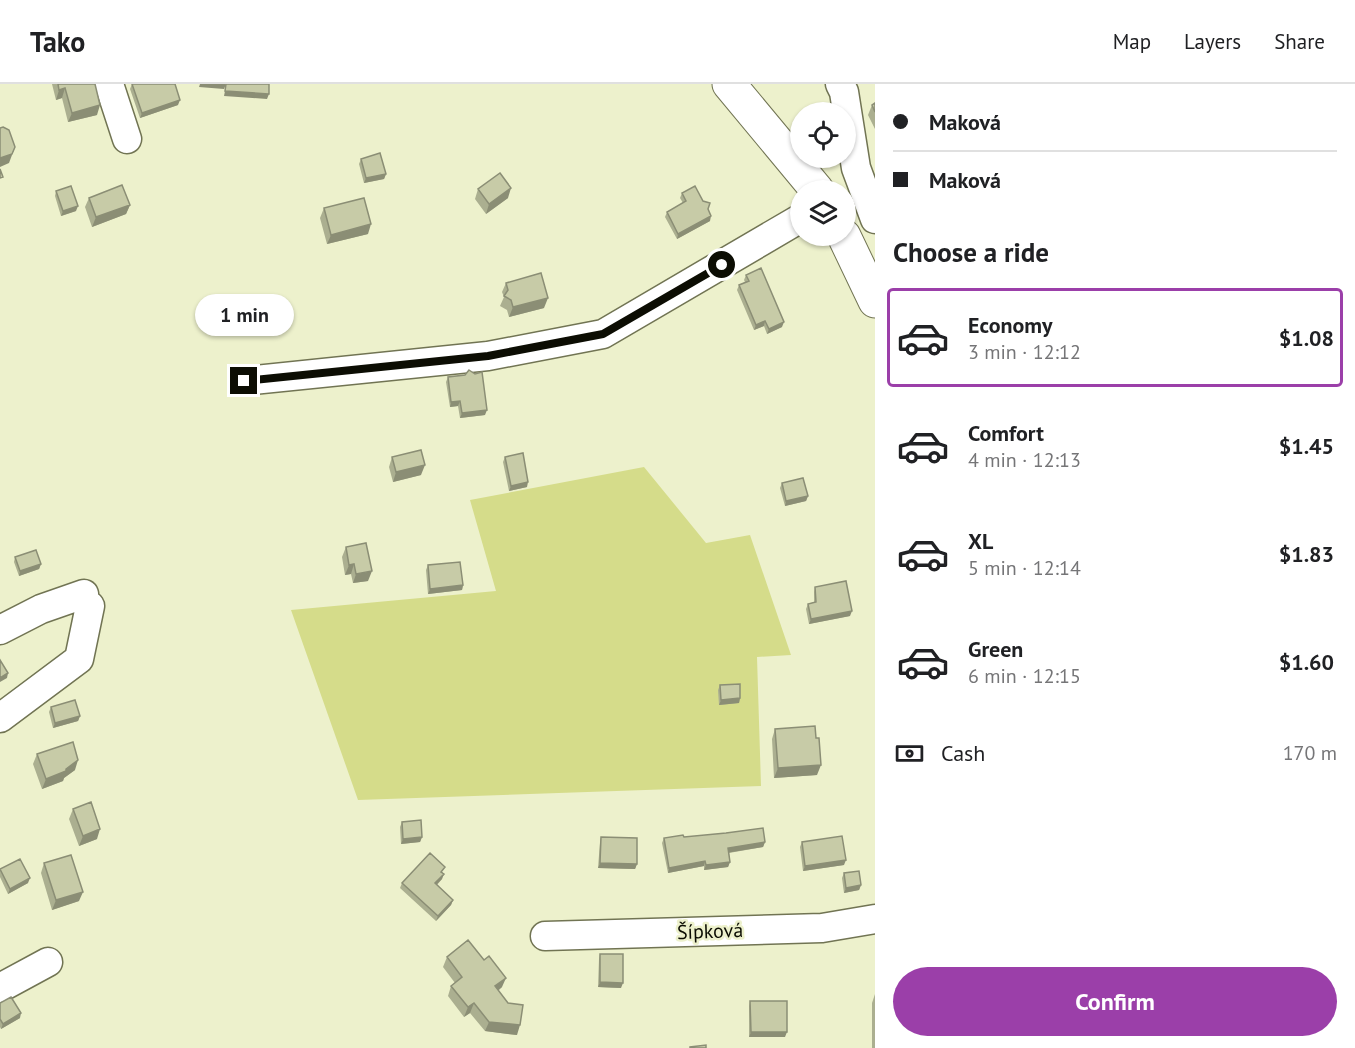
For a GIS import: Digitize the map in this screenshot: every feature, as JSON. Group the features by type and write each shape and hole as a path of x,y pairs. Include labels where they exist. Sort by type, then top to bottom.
{"main road":[{"path":"729,84 809,180"},
{"path":"859,249 875,301"}],"street":[{"path":"109,84 128,139"},
{"path":"840,84 844,92 856,168 855,180"},
{"path":"856,192 875,219"},
{"path":"244,381 488,356 603,334 790,224"},
{"path":"0,630 41,609 87,600 79,659 0,718"},
{"name":"Šípková","path":"545,936 822,928 875,919"},
{"path":"0,988 48,962"}],"green space":[{"path":"644,467 706,543 750,535 791,655 757,657 761,786 358,800 291,610 496,591 470,500"}],"building":[{"path":"58,84 95,84 100,105 72,113 65,88 59,90"},
{"path":"132,84 175,84 180,100 142,113"},
{"path":"226,84 269,84 269,94 225,91"},
{"path":"0,128 9,130 15,147 12,154 0,158"},
{"path":"380,153 386,174 366,178 361,159"},
{"path":"500,173 511,188 489,204 478,189"},
{"path":"122,185 130,205 96,217 89,198"},
{"path":"71,186 78,206 63,211 56,191"},
{"path":"695,186 703,201 710,203 708,209 711,216 678,234 667,212 686,201 682,193"},
{"path":"364,198 371,224 331,235 324,208"},
{"path":"761,268 784,322 769,329 765,321 756,325 739,285 749,281 746,275"},
{"path":"541,273 548,298 513,307 511,300 504,296 508,290 506,283"},
{"path":"469,370 475,374 482,372 487,410 462,413 460,401 451,402 448,377 465,375"},
{"path":"421,450 425,465 396,472 392,457"},
{"path":"523,453 528,482 511,486 505,457"},
{"path":"803,478 808,496 786,501 782,483"},
{"path":"366,543 372,571 356,574 354,564 349,565 346,547"},
{"path":"36,550 41,564 20,571 15,557"},
{"path":"460,562 463,585 430,589 428,565"},
{"path":"846,581 852,611 811,619 808,604 816,602 815,587"},
{"path":"0,660 8,673 0,678"},
{"path":"740,684 740,698 721,700 720,685"},
{"path":"75,700 80,716 55,723 51,707"},
{"path":"815,726 816,738 819,738 821,765 778,768 775,729"},
{"path":"73,742 78,760 66,771 46,779 37,754"},
{"path":"91,802 100,829 83,836 73,809"},
{"path":"421,820 422,837 403,839 402,822"},
{"path":"763,828 765,842 728,848 730,862 706,865 705,861 669,868 664,838"},
{"path":"842,836 846,860 805,866 802,842"},
{"path":"601,837 637,838 637,864 600,863"},
{"path":"430,853 445,867 441,872 444,874 435,883 453,900 438,916 402,883"},
{"path":"71,855 83,892 56,900 44,863"},
{"path":"20,859 30,878 10,889 0,869"},
{"path":"859,871 861,885 846,888 844,873"},
{"path":"468,940 484,960 489,956 506,978 495,986 508,1003 523,1005 520,1025 489,1022 474,1003 468,1007 451,986 462,977 447,957"},
{"path":"600,954 623,954 623,983 600,982"},
{"path":"11,997 21,1013 3,1024 0,1019 0,1003"},
{"path":"750,1001 787,1001 787,1032 751,1032"},
{"path":"706,1045 706,1048 690,1048 690,1047"}],"route":[{"path":"244,381 488,356 603,334 722,265"}]}
